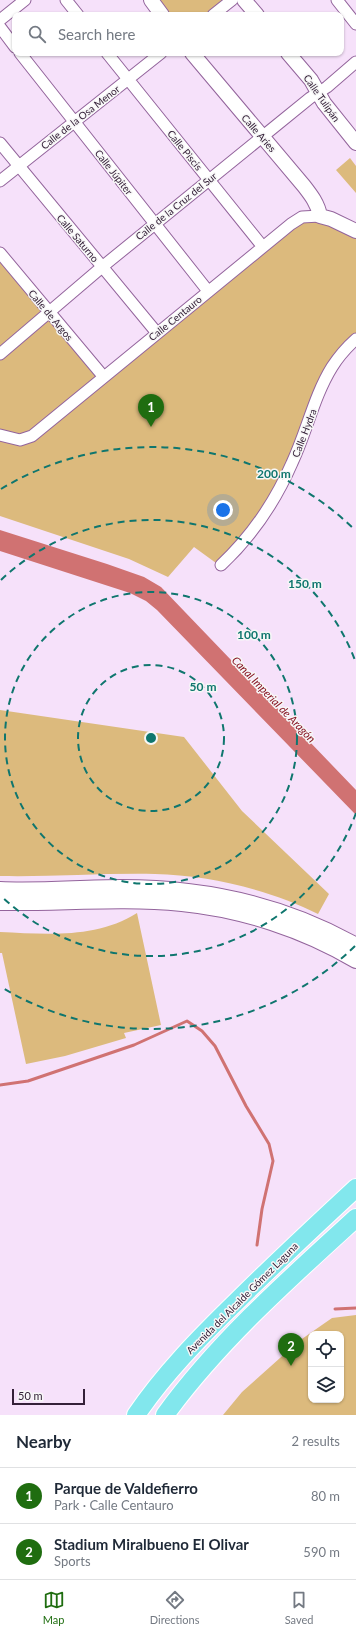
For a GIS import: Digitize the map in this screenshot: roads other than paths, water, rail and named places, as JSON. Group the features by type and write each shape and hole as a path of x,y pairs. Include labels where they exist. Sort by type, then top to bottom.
{"main road":[{"path":"0,890 141,888 208,894 277,911 305,921 356,946"},
{"path":"0,902 126,900 172,902 206,906 234,912 287,927 332,947 356,960"},
{"name":"Avenida del Alcalde Gómez Laguna","path":"136,1415 166,1375 203,1335 285,1253 356,1188"},
{"name":"Avenida del Alcalde Gómez Laguna","path":"165,1415 184,1389 215,1354 356,1218"}],"street":[{"path":"0,20 25,0"},
{"path":"66,0 76,12"},
{"path":"150,0 160,12"},
{"path":"217,12 232,0"},
{"path":"244,0 254,12"},
{"path":"337,0 356,24"},
{"path":"0,27 12,42"},
{"name":"Calle Júpiter","path":"22,56 208,291"},
{"name":"Calle Piscis","path":"109,56 263,247"},
{"name":"Calle de la Osa Menor","path":"0,181 156,56"},
{"name":"Calle Aries","path":"195,56 314,199 319,209 320,216"},
{"name":"Calle Tulipán","path":"290,56 310,80 324,103 356,143"},
{"name":"Calle de la Cruz del Sur","path":"0,354 102,267 208,180 262,136 327,87 356,62"},
{"name":"Calle Saturno","path":"0,143 157,333"},
{"name":"Calle Centauro","path":"0,435 20,440 32,436 103,376 296,220 311,216 320,216 331,219 356,231"},
{"name":"Calle de Argos","path":"0,253 103,376"},
{"name":"Calle Hydra","path":"221,565 248,536 265,514 292,462 325,380 339,357 356,339"}],"waterway":[{"path":"0,1085 28,1081 134,1045 187,1021 202,1031 215,1046 246,1106 269,1144 273,1161 262,1209 257,1245"},
{"path":"335,1309 356,1308"}],"place":[{"name":"Parque de Valdefierro","path":"151,427"},
{"name":"Stadium Miralbueno El Olivar","path":"291,1366"}],"water label":[{"name":"Canal Imperial de Aragón","path":"274,699"}]}
